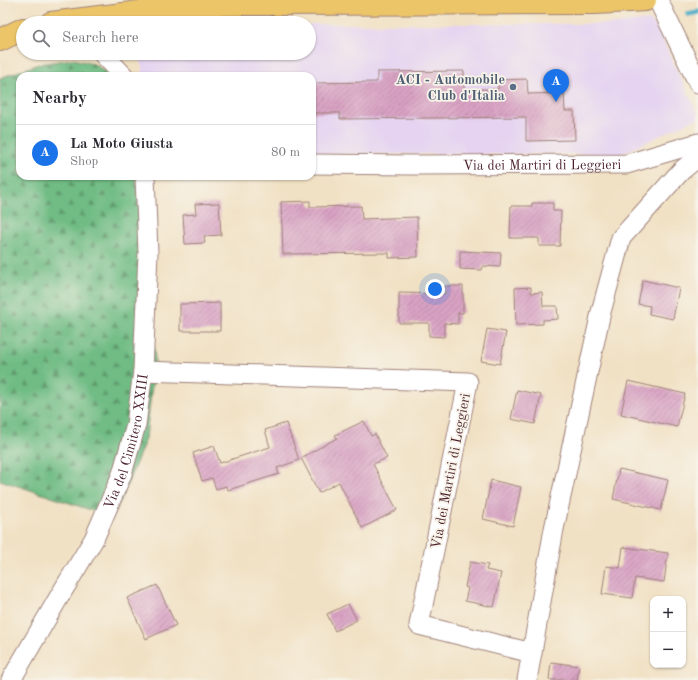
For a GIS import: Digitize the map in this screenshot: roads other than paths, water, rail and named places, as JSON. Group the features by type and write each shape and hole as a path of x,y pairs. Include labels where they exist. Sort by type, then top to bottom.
{"main road":[{"path":"107,16 179,7 230,4 596,3 645,0"},
{"path":"0,24 16,25"},
{"path":"0,40 16,32"}],"street":[{"path":"658,0 698,83"},
{"path":"109,60 120,72"},
{"name":"Via dei Martiri di Leggieri","path":"316,164 627,164 698,143"},
{"path":"527,680 554,529 599,320 621,238 681,171 698,157"},
{"name":"Via del Cimitero XXIII","path":"11,680 94,540 122,474 136,425 143,371 148,253 145,180"},
{"name":"Via dei Martiri di Leggieri","path":"143,371 468,382 419,625 532,652"}],"waterway":[{"path":"688,14 698,12"}],"place":[{"name":"ACI - Automobile Club d'Italia","path":"513,87"},
{"name":"La Moto Giusta","path":"556,102"}]}
